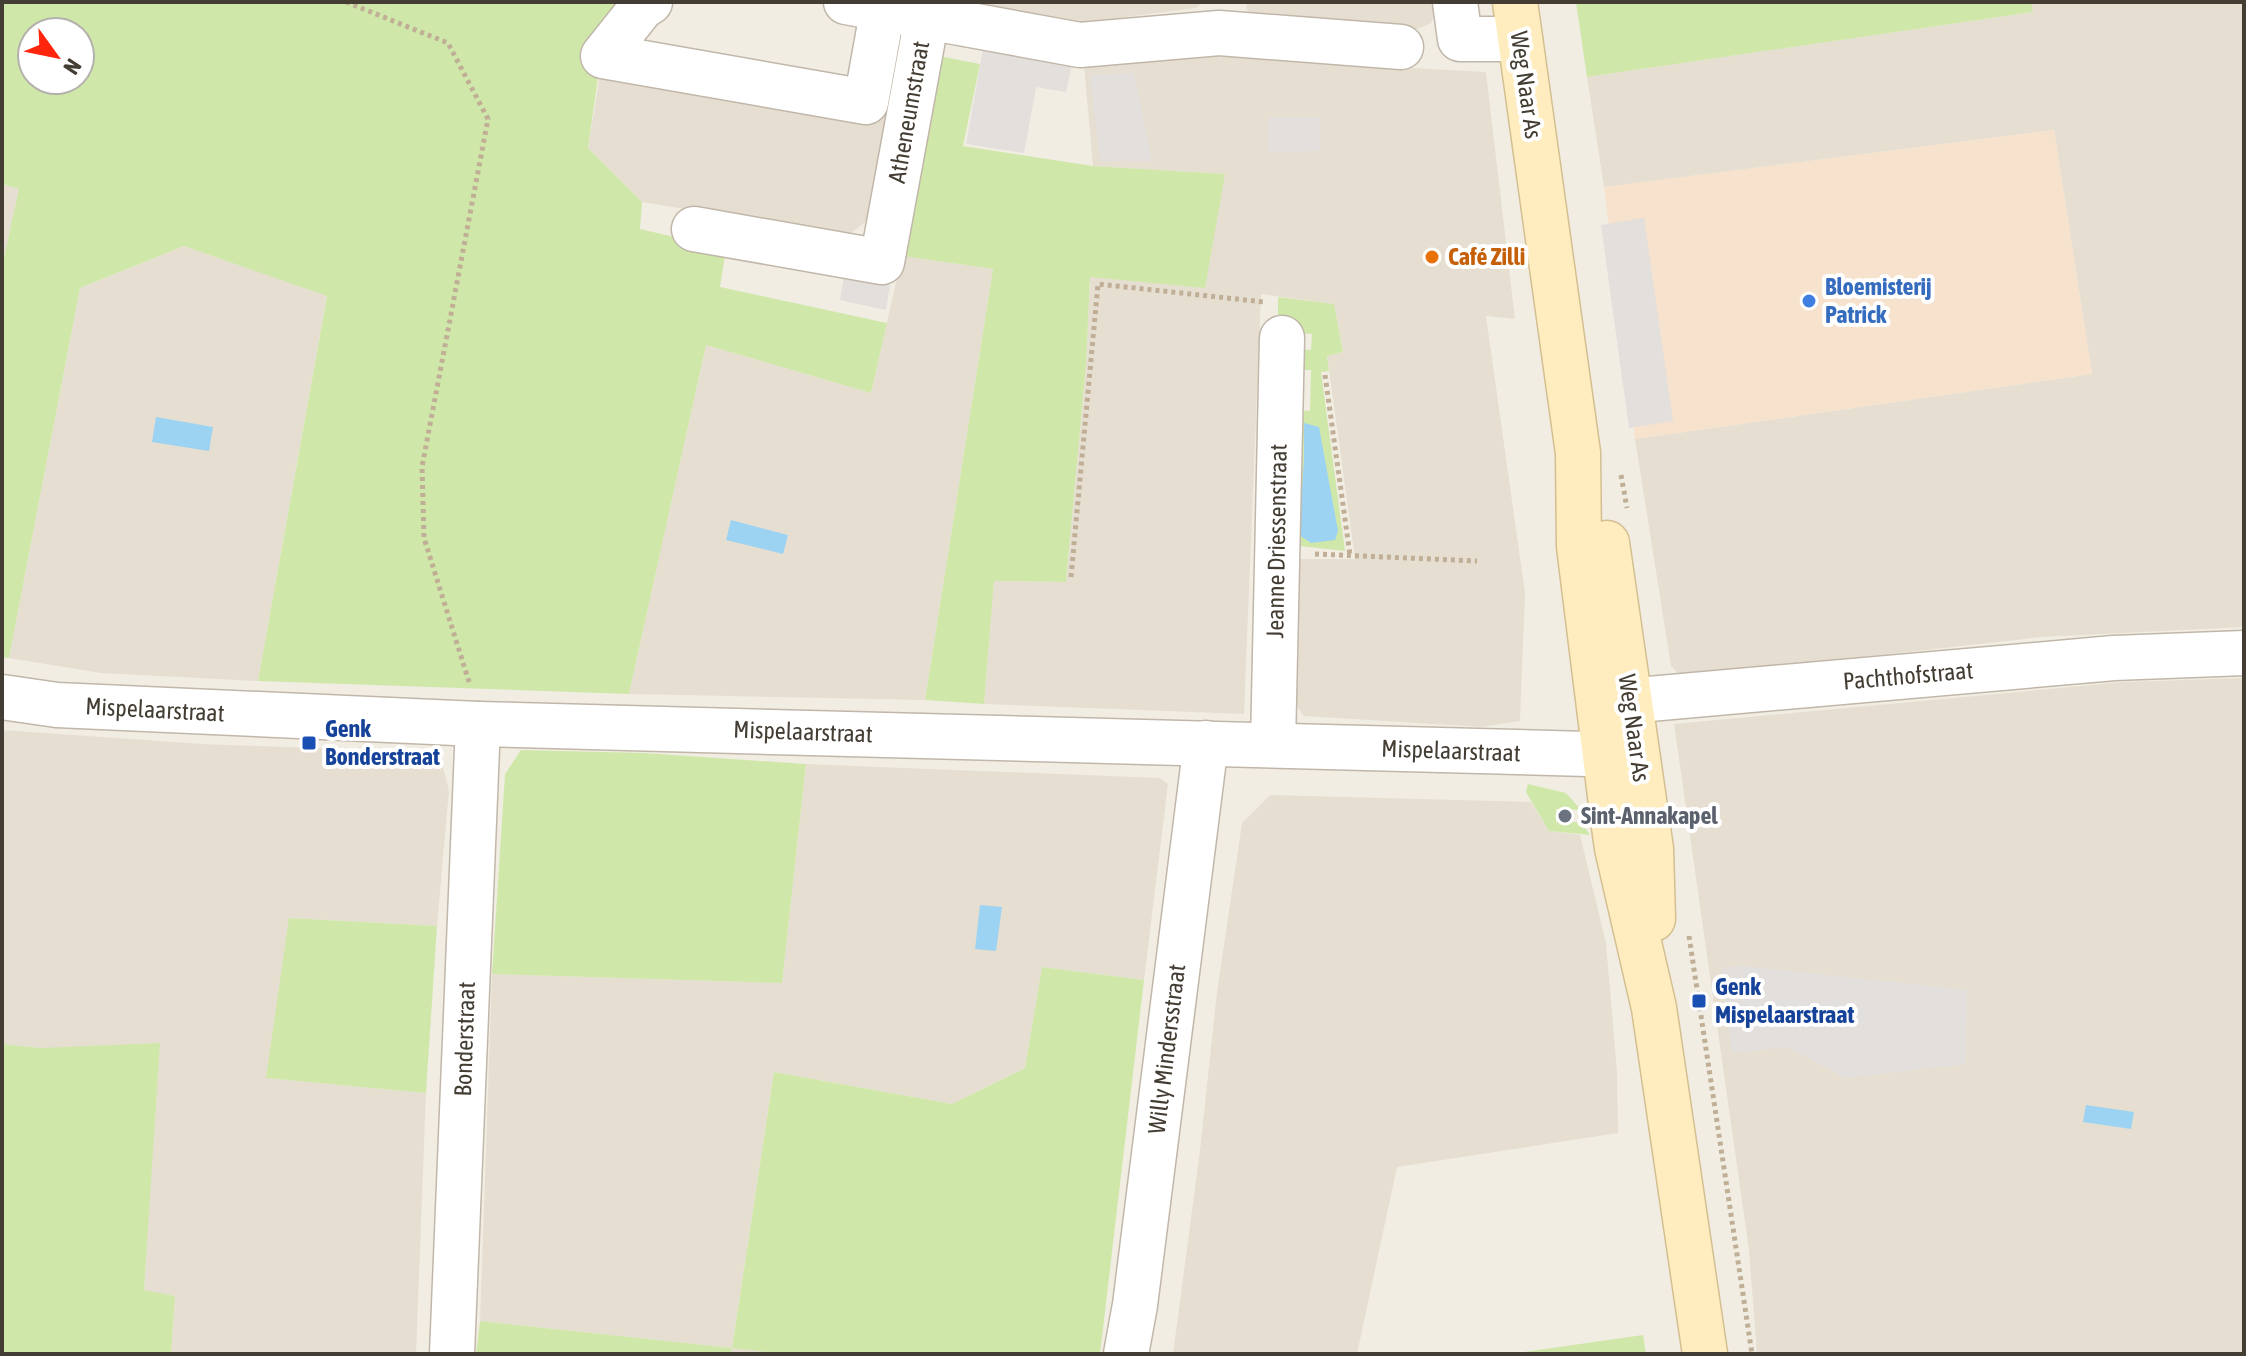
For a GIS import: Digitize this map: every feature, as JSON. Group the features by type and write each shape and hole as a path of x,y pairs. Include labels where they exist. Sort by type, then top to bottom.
{"main road":[{"name":"Weg Naar As","path":"1517,20 1578,453 1579,546 1617,848 1654,1008 1705,1354"},
{"name":"Weg Naar As","path":"1578,453 1607,545 1651,849 1654,1008"}],"street":[{"path":"650,2 642,7 603,56 866,102 871,4 928,9"},
{"path":"1455,2 1460,39 1517,20"},
{"name":"Atheneumstraat","path":"694,229 882,262 928,9 1080,45 1222,18 1401,47"},
{"path":"628,49 912,97"},
{"name":"Jeanne Driessenstraat","path":"1273,744 1278,320"},
{"name":"Pachthofstraat","path":"1630,702 2114,658 2244,653"},
{"name":"Mispelaarstraat","path":"2,697 57,705 475,708 1206,743 1605,753"},
{"path":"1605,753 1630,702"},
{"name":"Bonderstraat","path":"452,1354 475,708"},
{"name":"Willy Mindersstraat","path":"1126,1354 1135,1305 1206,743"}],"path":[{"path":"346,2 448,43 488,119 422,467 424,538 475,708"},
{"path":"1071,577 1098,284 1278,320"},
{"path":"1325,375 1350,555"},
{"path":"1305,554 1477,561"},
{"path":"1687,926 1752,1354"}],"shaded area":[{"path":"971,2 1203,2 1196,8 1079,23 973,5"},
{"path":"1247,2 1438,3 1431,23 1418,29 1258,18 1246,9"},
{"path":"2031,2 2244,2 2244,627 2042,637 1681,677 1671,666 1635,439 2092,374 2054,130 1604,187 1587,77 2033,12"},
{"path":"983,49 1072,65 1066,92 1036,87 1024,153 966,144"},
{"path":"1208,53 1286,61 1486,72 1515,319 1486,316 1525,593 1520,721 1481,727 1304,716 1290,698 1295,559 1355,559 1327,356 1343,352 1334,304 1261,294 1244,714 984,704 994,581 1066,582 1086,365 1090,277 1224,174 1093,166 1084,65"},
{"path":"603,56 891,106 872,217 847,236 642,202 588,148"},
{"path":"1134,73 1152,161 1100,161 1090,75"},
{"path":"1267,118 1320,118 1320,151 1268,152"},
{"path":"2054,130 2092,374 1635,439 1604,187"},
{"path":"2,184 20,189 2,266"},
{"path":"1644,218 1673,421 1629,428 1601,225"},
{"path":"184,246 327,295 258,681 101,673 9,658 80,288"},
{"path":"902,256 993,269 925,700 629,694 706,345 871,393"},
{"path":"845,270 891,279 886,310 840,300"},
{"path":"2244,678 2244,1354 1757,1354 1749,1250 1674,724 2124,682"},
{"path":"2,730 203,744 428,752 443,767 449,790 437,926 290,918 267,1078 426,1093 416,1354 171,1354 175,1296 144,1291 149,1198 40,1048 2,1044"},
{"path":"806,764 1160,778 1168,784 1144,980 1042,967 1025,1068 952,1104 774,1072 732,1347 782,1354 731,1354 732,1348 480,1321 492,974 782,983"},
{"path":"1270,795 1531,802 1549,831 1580,835 1606,943 1617,1072 1618,1133 1397,1167 1357,1354 1173,1354 1217,992 1242,823"},
{"path":"1744,966 1967,990 1966,1064 1845,1078 1788,1047 1732,1053 1721,968"}],"green space":[{"path":"2,2 650,2 601,56 588,148 642,202 640,229 726,249 720,287 887,323 871,393 706,345 629,694 258,681 327,296 184,246 80,288 9,658 2,657 2,267 19,189 2,184"},
{"path":"1576,2 2031,2 2033,12 1587,77"},
{"path":"934,55 980,64 963,146 1093,166 1225,174 1205,288 1090,277 1086,365 1066,582 994,581 984,704 925,700 993,269 902,256"},
{"path":"1278,297 1334,304 1343,352 1327,356 1329,371 1321,372 1345,551 1291,545 1294,410 1310,411 1311,370 1297,370 1297,349 1311,350 1312,334 1278,332"},
{"path":"521,750 644,753 806,764 782,983 492,974 505,774"},
{"path":"1528,784 1566,793 1581,810 1556,809 1556,822 1581,822 1590,835 1549,831 1526,792"},
{"path":"289,918 437,926 426,1093 266,1078"},
{"path":"1042,967 1144,980 1100,1354 782,1354 732,1348 774,1072 952,1104 1025,1068"},
{"path":"160,1043 144,1290 175,1296 171,1354 2,1354 2,1044 40,1048"},
{"path":"480,1321 732,1348 731,1354 476,1354"},
{"path":"1643,1335 1646,1354 1510,1354"}],"water":[{"path":"156,417 213,427 209,451 152,442"},
{"path":"1304,423 1319,427 1338,531 1335,540 1311,543 1299,535"},
{"path":"731,520 788,535 783,554 726,540"},
{"path":"980,905 1002,907 996,951 975,949"},
{"path":"2086,1105 2134,1112 2131,1129 2083,1122"}],"place":[{"name":"Café Zilli","path":"1432,257"},
{"name":"Bloemisterij Patrick","path":"1809,301"},
{"name":"Genk Bonderstraat","path":"309,743"},
{"name":"Sint-Annakapel","path":"1565,816"},
{"name":"Genk Mispelaarstraat","path":"1699,1001"}]}
